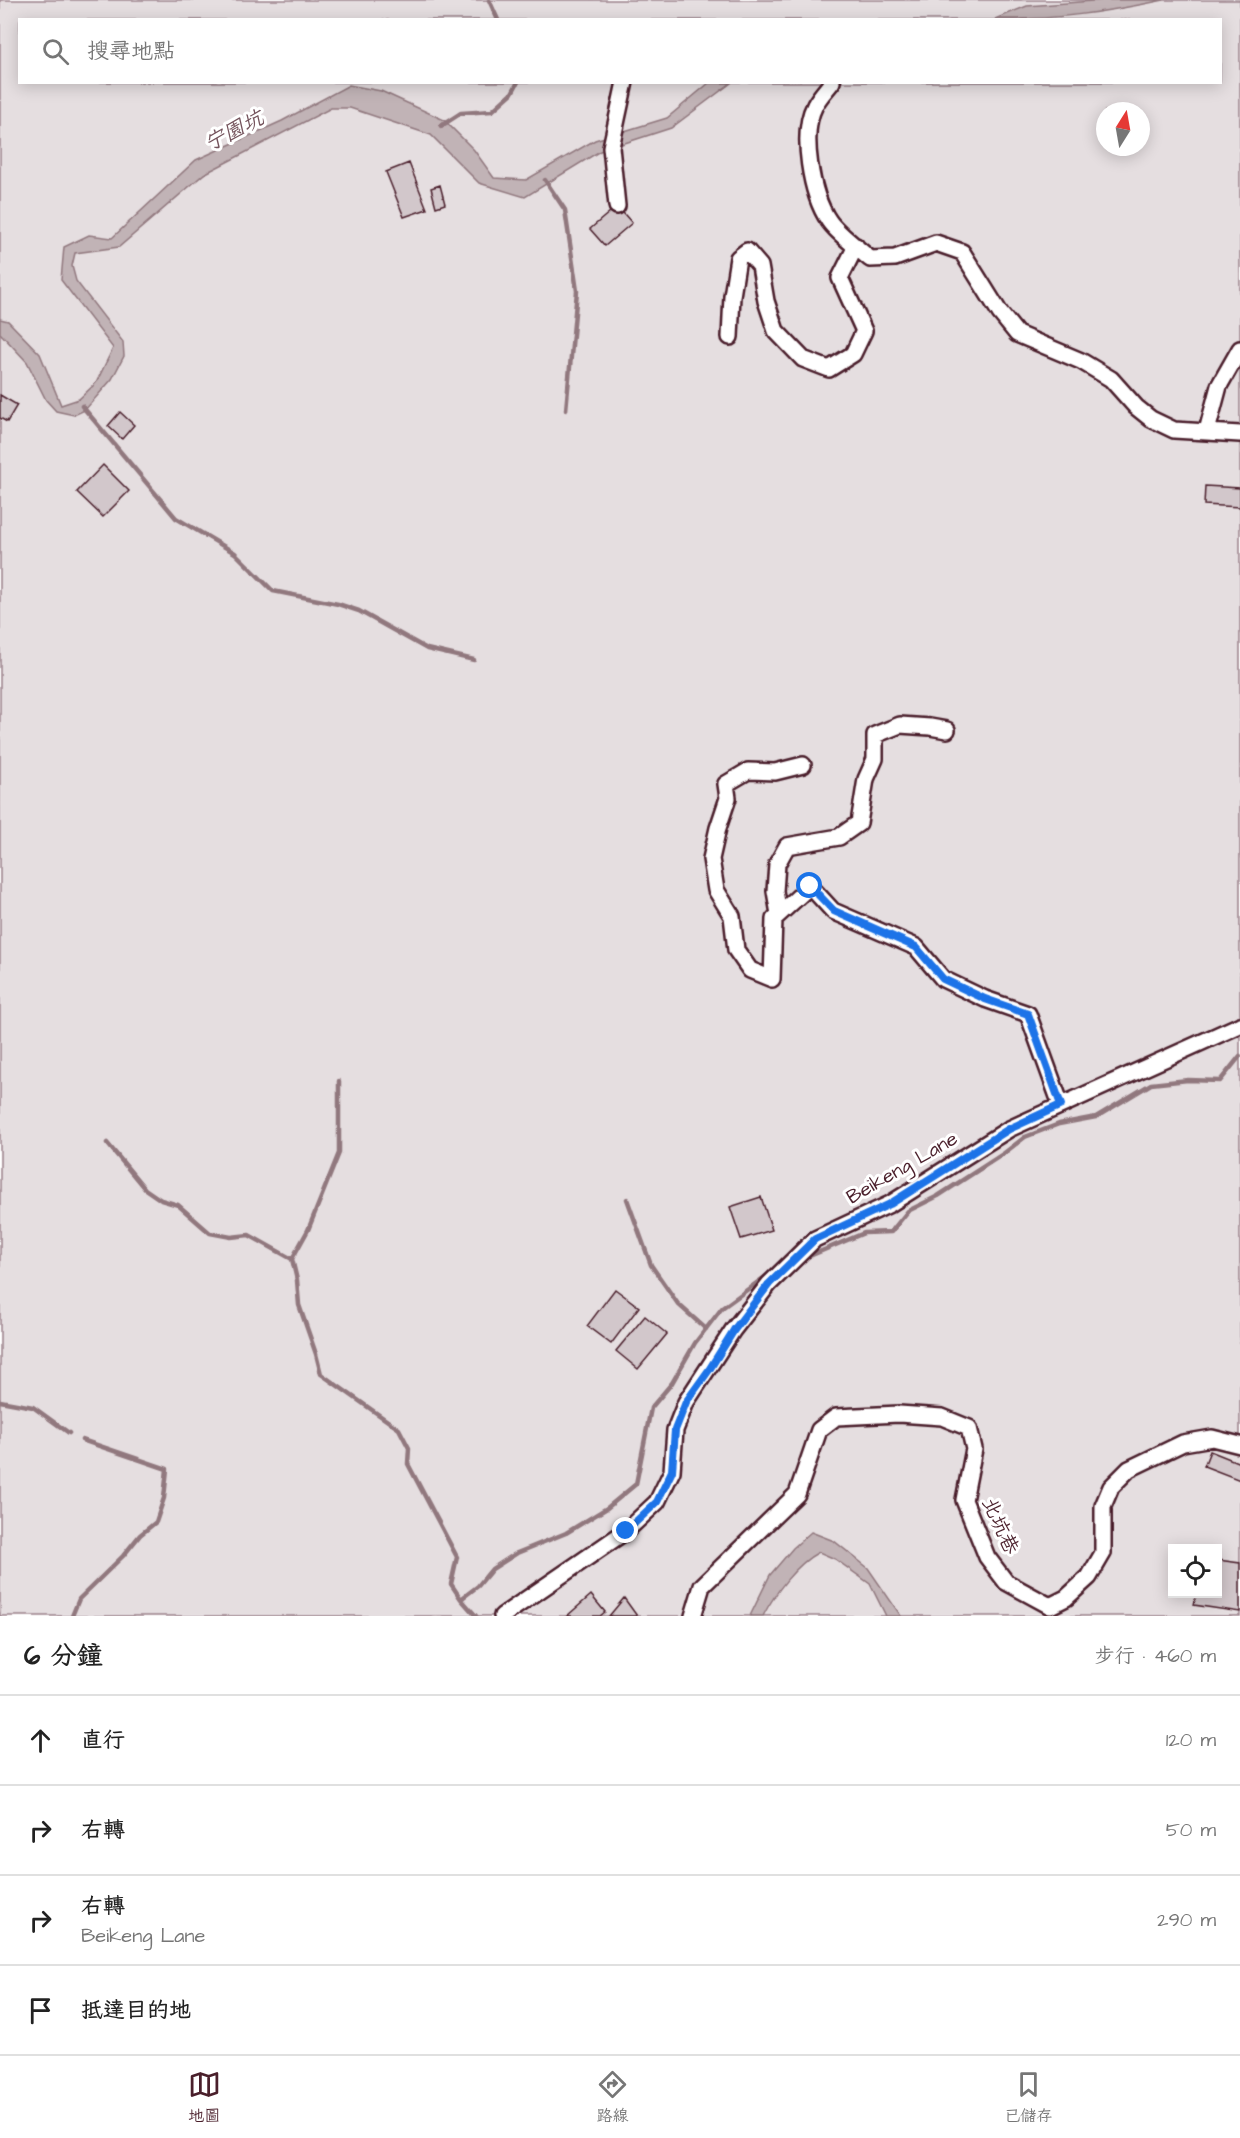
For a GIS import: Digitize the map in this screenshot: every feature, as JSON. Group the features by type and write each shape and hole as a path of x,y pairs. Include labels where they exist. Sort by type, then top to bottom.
{"street":[{"path":"617,206 611,147 625,84"},
{"path":"830,84 814,106 807,139 816,192 829,221 870,259 895,258 936,243 962,252 1000,313 1017,334 1081,361 1112,379 1136,407 1151,419 1174,430 1240,434"},
{"path":"730,336 732,296 738,258 747,251 760,266 766,302 776,331 803,359 829,369 853,354 864,331 840,278 856,246"},
{"path":"1207,431 1219,386 1240,349"},
{"path":"779,914 775,891 777,864 787,846 839,837 859,823 866,779 874,759 875,735 900,725 947,730"},
{"path":"803,765 775,772 748,771 726,784 728,798 711,859 716,890 732,916 736,950 750,970 772,979 774,919 810,886 834,911 916,947 943,979 985,999 1028,1014 1061,1105"},
{"name":"Beikeng Lane","path":"502,1616 626,1531 657,1502 672,1471 675,1430 686,1402 734,1330 769,1284 815,1239 890,1204 1009,1129 1240,1025"},
{"name":"北坑巷","path":"693,1616 702,1586 797,1494 819,1430 836,1417 899,1414 942,1417 969,1428 974,1449 964,1500 987,1557 1006,1582 1050,1606 1066,1598 1089,1576 1103,1553 1103,1506 1112,1486 1129,1469 1183,1443 1212,1438 1240,1445"}],"shaded area":[{"path":"0,0 1240,0 1240,1616 0,1616"},
{"path":"1106,0 1164,0 1080,14 1038,18 997,18 1027,6"},
{"path":"708,84 730,84 671,128 600,151 525,197 479,183 431,135 350,108 331,108 204,174 119,247 75,253 72,266 76,281 123,342 124,356 112,379 85,410 74,415 56,411 46,400 27,362 0,333 0,319 8,321 40,354 61,405 79,399 96,383 113,348 61,280 64,247 89,235 112,238 196,160 282,121 349,85 381,91 444,120 474,150 494,178 526,180 595,140 667,118"},
{"path":"811,1532 834,1541 868,1568 901,1616 886,1616 870,1584 835,1559 819,1552 802,1564 787,1580 763,1616 750,1616 770,1575 793,1548"}],"building":[{"path":"409,163 427,209 404,217 386,172"},
{"path":"440,185 445,204 436,207 431,188"},
{"path":"617,206 632,223 605,246 590,229"},
{"path":"0,395 17,405 7,422 0,418"},
{"path":"120,412 134,425 122,439 108,426"},
{"path":"103,465 129,491 103,517 77,492"},
{"path":"1205,486 1240,488 1240,507 1204,505"},
{"path":"761,1197 772,1230 741,1239 730,1207"},
{"path":"615,1289 639,1307 611,1344 587,1326"},
{"path":"645,1316 667,1334 638,1369 616,1351"},
{"path":"1210,1451 1240,1463 1240,1480 1204,1466"},
{"path":"1222,1561 1240,1563 1240,1612 1194,1605 1195,1598 1222,1598"},
{"path":"591,1595 605,1612 600,1616 567,1616"},
{"path":"624,1598 637,1616 609,1616"}],"waterway":[{"path":"489,0 497,18"},
{"path":"441,126 461,113 492,111 512,93 517,84"},
{"path":"545,180 565,210 577,291 566,410"},
{"path":"82,406 176,518 235,553 273,591 338,604 359,611 427,649 474,660"},
{"path":"805,1258 864,1233 891,1232 908,1211 938,1196 1025,1137 1059,1124 1096,1117 1151,1084 1188,1080 1220,1081 1240,1056"},
{"path":"292,1259 308,1230 339,1153 339,1081"},
{"path":"107,1143 145,1189 161,1200 178,1205 210,1233 231,1237 249,1235 292,1259 299,1305 321,1374 399,1429 409,1448 408,1464 457,1557 451,1584 461,1599"},
{"path":"627,1199 651,1265 678,1304 706,1329"},
{"path":"476,1616 461,1599 478,1586 492,1569 517,1553 566,1533 607,1508 636,1484 651,1408 672,1383 695,1343 722,1308 773,1271"},
{"path":"0,1401 33,1407 69,1433"},
{"path":"72,1616 79,1599 123,1556 140,1535 156,1522 164,1498 167,1469 82,1440"}],"route":[{"path":"626,1531 657,1502 672,1471 675,1430 686,1402 734,1330 769,1284 815,1239 890,1204 1009,1129 1061,1105 1028,1014 985,999 943,979 916,947 834,911 810,886"}],"water label":[{"name":"宁園坑","path":"234,131"}]}
